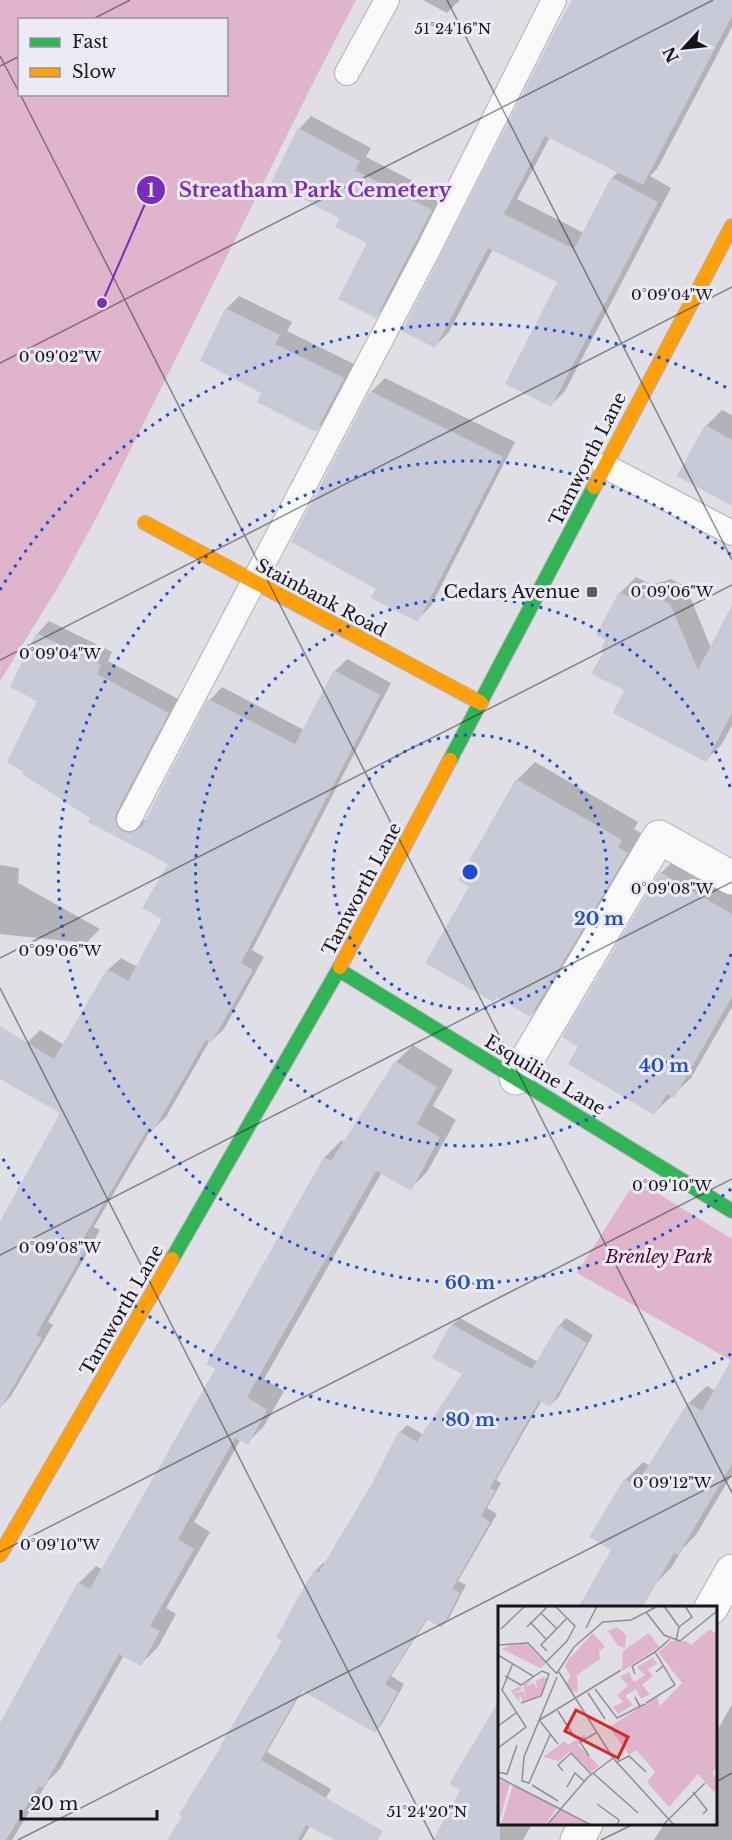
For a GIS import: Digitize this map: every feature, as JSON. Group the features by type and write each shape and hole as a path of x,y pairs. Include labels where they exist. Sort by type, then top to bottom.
{"street":[{"name":"Tamworth Lane","path":"0,1555 339,970 732,226"},
{"name":"Stainbank Road","path":"145,523 481,704"},
{"path":"516,1078 659,837 732,878"},
{"name":"Esquiline Lane","path":"339,970 732,1211"},
{"path":"712,1606 732,1570"},
{"path":"577,1840 585,1825"}],"lane":[{"path":"346,73 387,0"},
{"path":"129,819 428,250 554,0"},
{"path":"605,466 732,533"}],"green space":[{"path":"0,0 356,0 100,511 63,579 0,681"},
{"name":"Brenley Park","path":"636,1180 732,1239 732,1361 577,1273"}],"building":[{"path":"572,0 732,0 732,16 643,185 545,136 504,214 574,249 611,177 658,202 551,407 505,384 557,282 488,248 435,348 402,331"},
{"path":"298,128 360,161 355,170 432,210 376,318 338,299 367,243 335,227 339,218 271,183"},
{"path":"225,308 280,335 275,344 344,378 316,432 257,402 261,393 200,361"},
{"path":"370,391 503,457 418,622 371,598 376,589 291,542"},
{"path":"705,425 732,440 732,506 677,476"},
{"path":"619,592 635,600 654,595 670,604 698,670 732,605 732,713 706,762 613,713 624,690 591,674 603,653 600,652 605,640 596,635"},
{"path":"36,633 101,665 97,674 169,713 116,813 117,826 129,833 142,826 208,699 295,744 334,670 380,695 241,963 253,970 211,1043 206,1040 153,1131 148,1128 83,1239 89,1243 36,1335 42,1338 0,1409 0,1221 60,1113 0,1079 0,1026 54,1059 107,969 128,981 162,919 142,908 168,864 88,822 90,818 7,762 37,701 10,687"},
{"path":"516,779 622,840 618,847 628,853 530,1017 497,997 493,1002 425,963 469,887 458,880"},
{"path":"660,872 732,914 732,997 674,1098 667,1094 654,1115 568,1064 578,1047 562,1037"},
{"path":"395,1061 437,1087 417,1124 440,1137 411,1191 376,1171 247,1397 267,1410 248,1445 235,1438 178,1539 194,1549 150,1626 160,1631 141,1666 119,1654 43,1788 39,1786 6,1840 0,1840 0,1723 78,1582 90,1589 215,1369 206,1364 324,1157 331,1161"},
{"path":"451,1324 532,1369 558,1325 587,1343 550,1407 539,1401 490,1488 495,1491 481,1516 490,1522 452,1589 460,1593 442,1628 426,1619 385,1684 398,1692 375,1733 301,1690 261,1760 383,1831 378,1840 335,1840 306,1825 298,1840 167,1840 182,1816 179,1814 221,1747 282,1641 276,1638 294,1605 314,1570 319,1572 370,1487 399,1431 417,1442 462,1374 432,1358"},
{"path":"732,1359 732,1464 678,1555 674,1553 643,1606 579,1606 611,1550 589,1537 624,1479 636,1485 688,1402 702,1411"},
{"path":"498,1702 500,1840 433,1840 460,1790 449,1784"}],"traffic: fast":[{"path":"450,760 594,487"},
{"path":"172,1259 340,967"},
{"path":"339,970 732,1211"}],"traffic: slow":[{"path":"594,487 732,226"},
{"path":"145,523 481,703"},
{"path":"340,967 450,760"},
{"path":"0,1555 172,1259"}],"place":[{"name":"Streatham Park Cemetery","path":"102,303"},
{"name":"Cedars Avenue","path":"592,592"}]}
